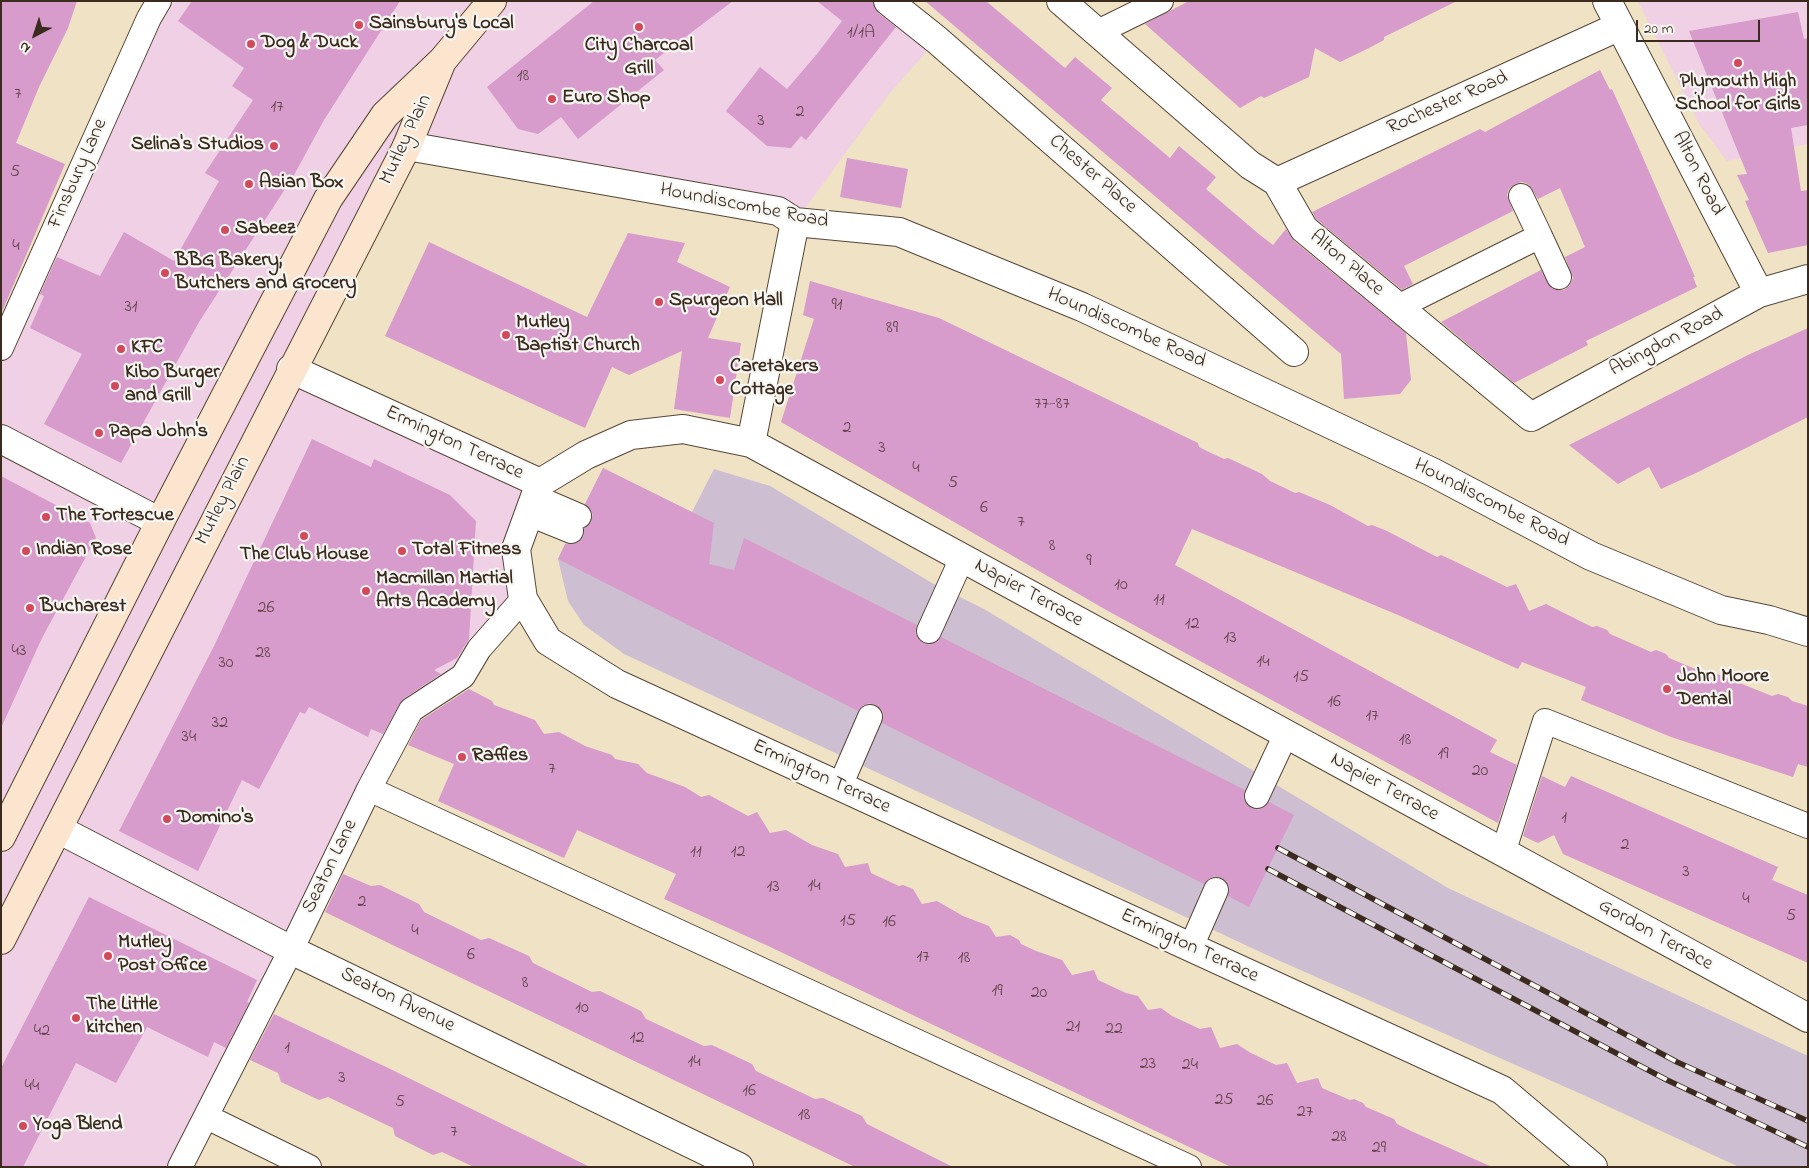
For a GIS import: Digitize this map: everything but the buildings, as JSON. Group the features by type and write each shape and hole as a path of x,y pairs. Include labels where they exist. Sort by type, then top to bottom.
{"main road":[{"name":"Mutley Plain","path":"1,837 160,522 328,199 385,115 442,61 492,1"},
{"name":"Mutley Plain","path":"1,940 291,369 407,146 442,61"}],"street":[{"name":"Chester Place","path":"888,1 937,40 1294,352"},
{"name":"Alton Place","path":"1061,1 1250,165 1277,182 1304,229 1531,416"},
{"name":"Alton Road","path":"1607,1 1759,293"},
{"name":"Rochester Road","path":"1277,182 1620,26"},
{"name":"Houndiscombe Road","path":"407,146 778,211 795,222 899,232 1117,324 1432,472 1591,556 1722,610 1769,620 1808,632"},
{"path":"751,443 795,222"},
{"name":"Abingdon Road","path":"1531,416 1759,293 1808,279"},
{"name":"Ermington Terrace","path":"291,369 535,498 516,550 523,599 548,641 617,684 1502,1090 1593,1167"},
{"name":"Napier Terrace","path":"535,498 586,455 631,435 683,429 751,443 1504,853"},
{"path":"1,439 160,522"},
{"name":"Seaton Avenue","path":"58,829 291,950 739,1167"},
{"name":"Gordon Terrace","path":"1504,853 1808,1018"}],"lane":[{"name":"Finsbury Lane","path":"1,348 149,18 159,1"},
{"path":"1098,32 1161,1"},
{"path":"1521,196 1558,277"},
{"path":"1398,307 1540,236"},
{"path":"535,498 575,524"},
{"path":"930,631 962,558"},
{"name":"Seaton Lane","path":"180,1167 207,1117 369,790 411,710 464,676 479,649 523,599"},
{"path":"840,786 870,717"},
{"path":"1504,853 1545,720 1808,826"},
{"path":"1257,796 1286,734"},
{"path":"369,790 1189,1167"},
{"path":"1191,947 1216,890"},
{"path":"207,1117 309,1167"}],"shaded area":[{"path":"159,1 888,1 937,40 888,95 795,222 407,146 284,372 540,483 531,515 523,599 479,649 411,710 180,1167 1,1167 1,348"},
{"name":"Plymouth High School for Girls","path":"1638,1 1808,1 1808,144 1727,161 1699,124"},
{"path":"603,468 692,512 714,469 770,486 932,583 984,609 1448,888 1808,1056 1808,1167 1739,1167 1579,1093 1271,957 624,654 584,625 568,601 558,559"}],"railway":[{"path":"1278,848 1677,1062 1808,1121"},
{"path":"1268,869 1667,1080 1808,1147"}],"place":[{"name":"Sainsbury's Local","path":"359,25"},
{"name":"City Charcoal Grill","path":"639,27"},
{"name":"Dog & Duck","path":"251,44"},
{"name":"Plymouth High School for Girls","path":"1738,63"},
{"name":"Euro Shop","path":"552,99"},
{"name":"Selina's Studios","path":"274,146"},
{"name":"Asian Box","path":"249,184"},
{"name":"Sabeez","path":"225,230"},
{"name":"BBG Bakery, Butchers and Grocery","path":"165,273"},
{"name":"Spurgeon Hall","path":"659,302"},
{"name":"Mutley Baptist Church","path":"506,335"},
{"name":"KFC","path":"121,349"},
{"name":"Caretakers Cottage","path":"720,380"},
{"name":"Kibo Burger and Grill","path":"115,386"},
{"name":"Papa John's","path":"99,433"},
{"name":"The Fortescue","path":"46,517"},
{"name":"The Club House","path":"304,536"},
{"name":"Indian Rose","path":"26,551"},
{"name":"Total Fitness","path":"402,551"},
{"name":"Macmillan Martial Arts Academy","path":"366,591"},
{"name":"Bucharest","path":"30,608"},
{"name":"John Moore Dental","path":"1667,689"},
{"name":"Raffles","path":"462,757"},
{"name":"Domino's","path":"167,819"},
{"name":"Mutley Post Office","path":"108,956"},
{"name":"The Little kitchen","path":"76,1018"},
{"name":"Yoga Blend","path":"23,1126"}]}
